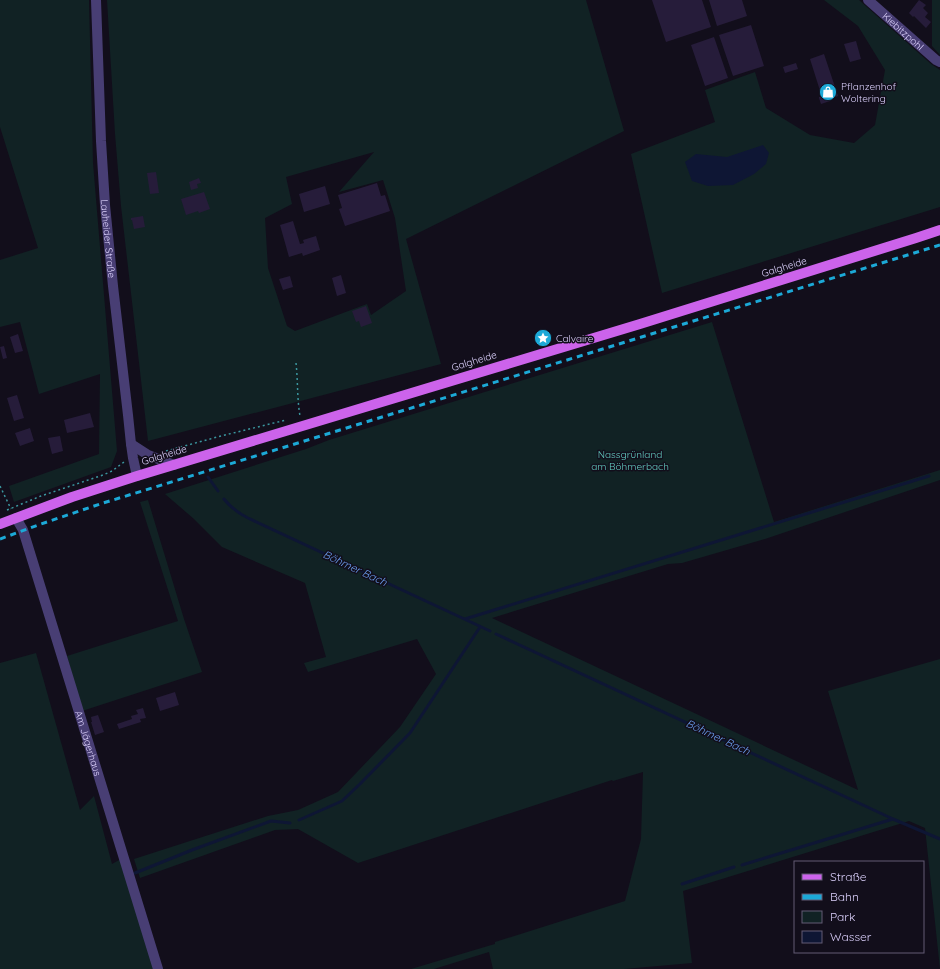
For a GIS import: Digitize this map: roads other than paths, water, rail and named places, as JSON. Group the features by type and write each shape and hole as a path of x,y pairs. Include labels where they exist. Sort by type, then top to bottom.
{"main road":[{"name":"Galgheide","path":"0,524 72,497 137,476 640,324 940,230"}],"street":[{"name":"Lauheider Straße","path":"96,0 105,205 131,444 137,476"},
{"name":"Kiebitzpohl","path":"868,0 940,62"},
{"path":"131,444 148,455 174,465"},
{"name":"Am Jägerhaus","path":"16,518 23,530 158,969"}],"water":[{"path":"763,145 769,153 766,164 754,174 733,185 708,186 692,181 685,162 696,154 727,157"}],"waterway":[{"path":"465,619 929,476"},
{"name":"Böhmer Bach","path":"208,477 218,491"},
{"name":"Böhmer Bach","path":"224,499 235,510 248,518 490,631"},
{"path":"299,820 342,801 410,733 480,627"},
{"name":"Böhmer Bach","path":"496,634 893,819 940,839"},
{"path":"742,865 893,819"},
{"path":"135,873 271,821 290,823"},
{"path":"682,884 734,867"}],"railway":[{"path":"0,539 100,504 940,245"}],"place":[{"name":"Pflanzenhof Woltering","path":"828,92"},
{"name":"Calvaire","path":"543,338"}],"park label":[{"name":"Nassgrünland am Böhmerbach","path":"630,460"}]}
